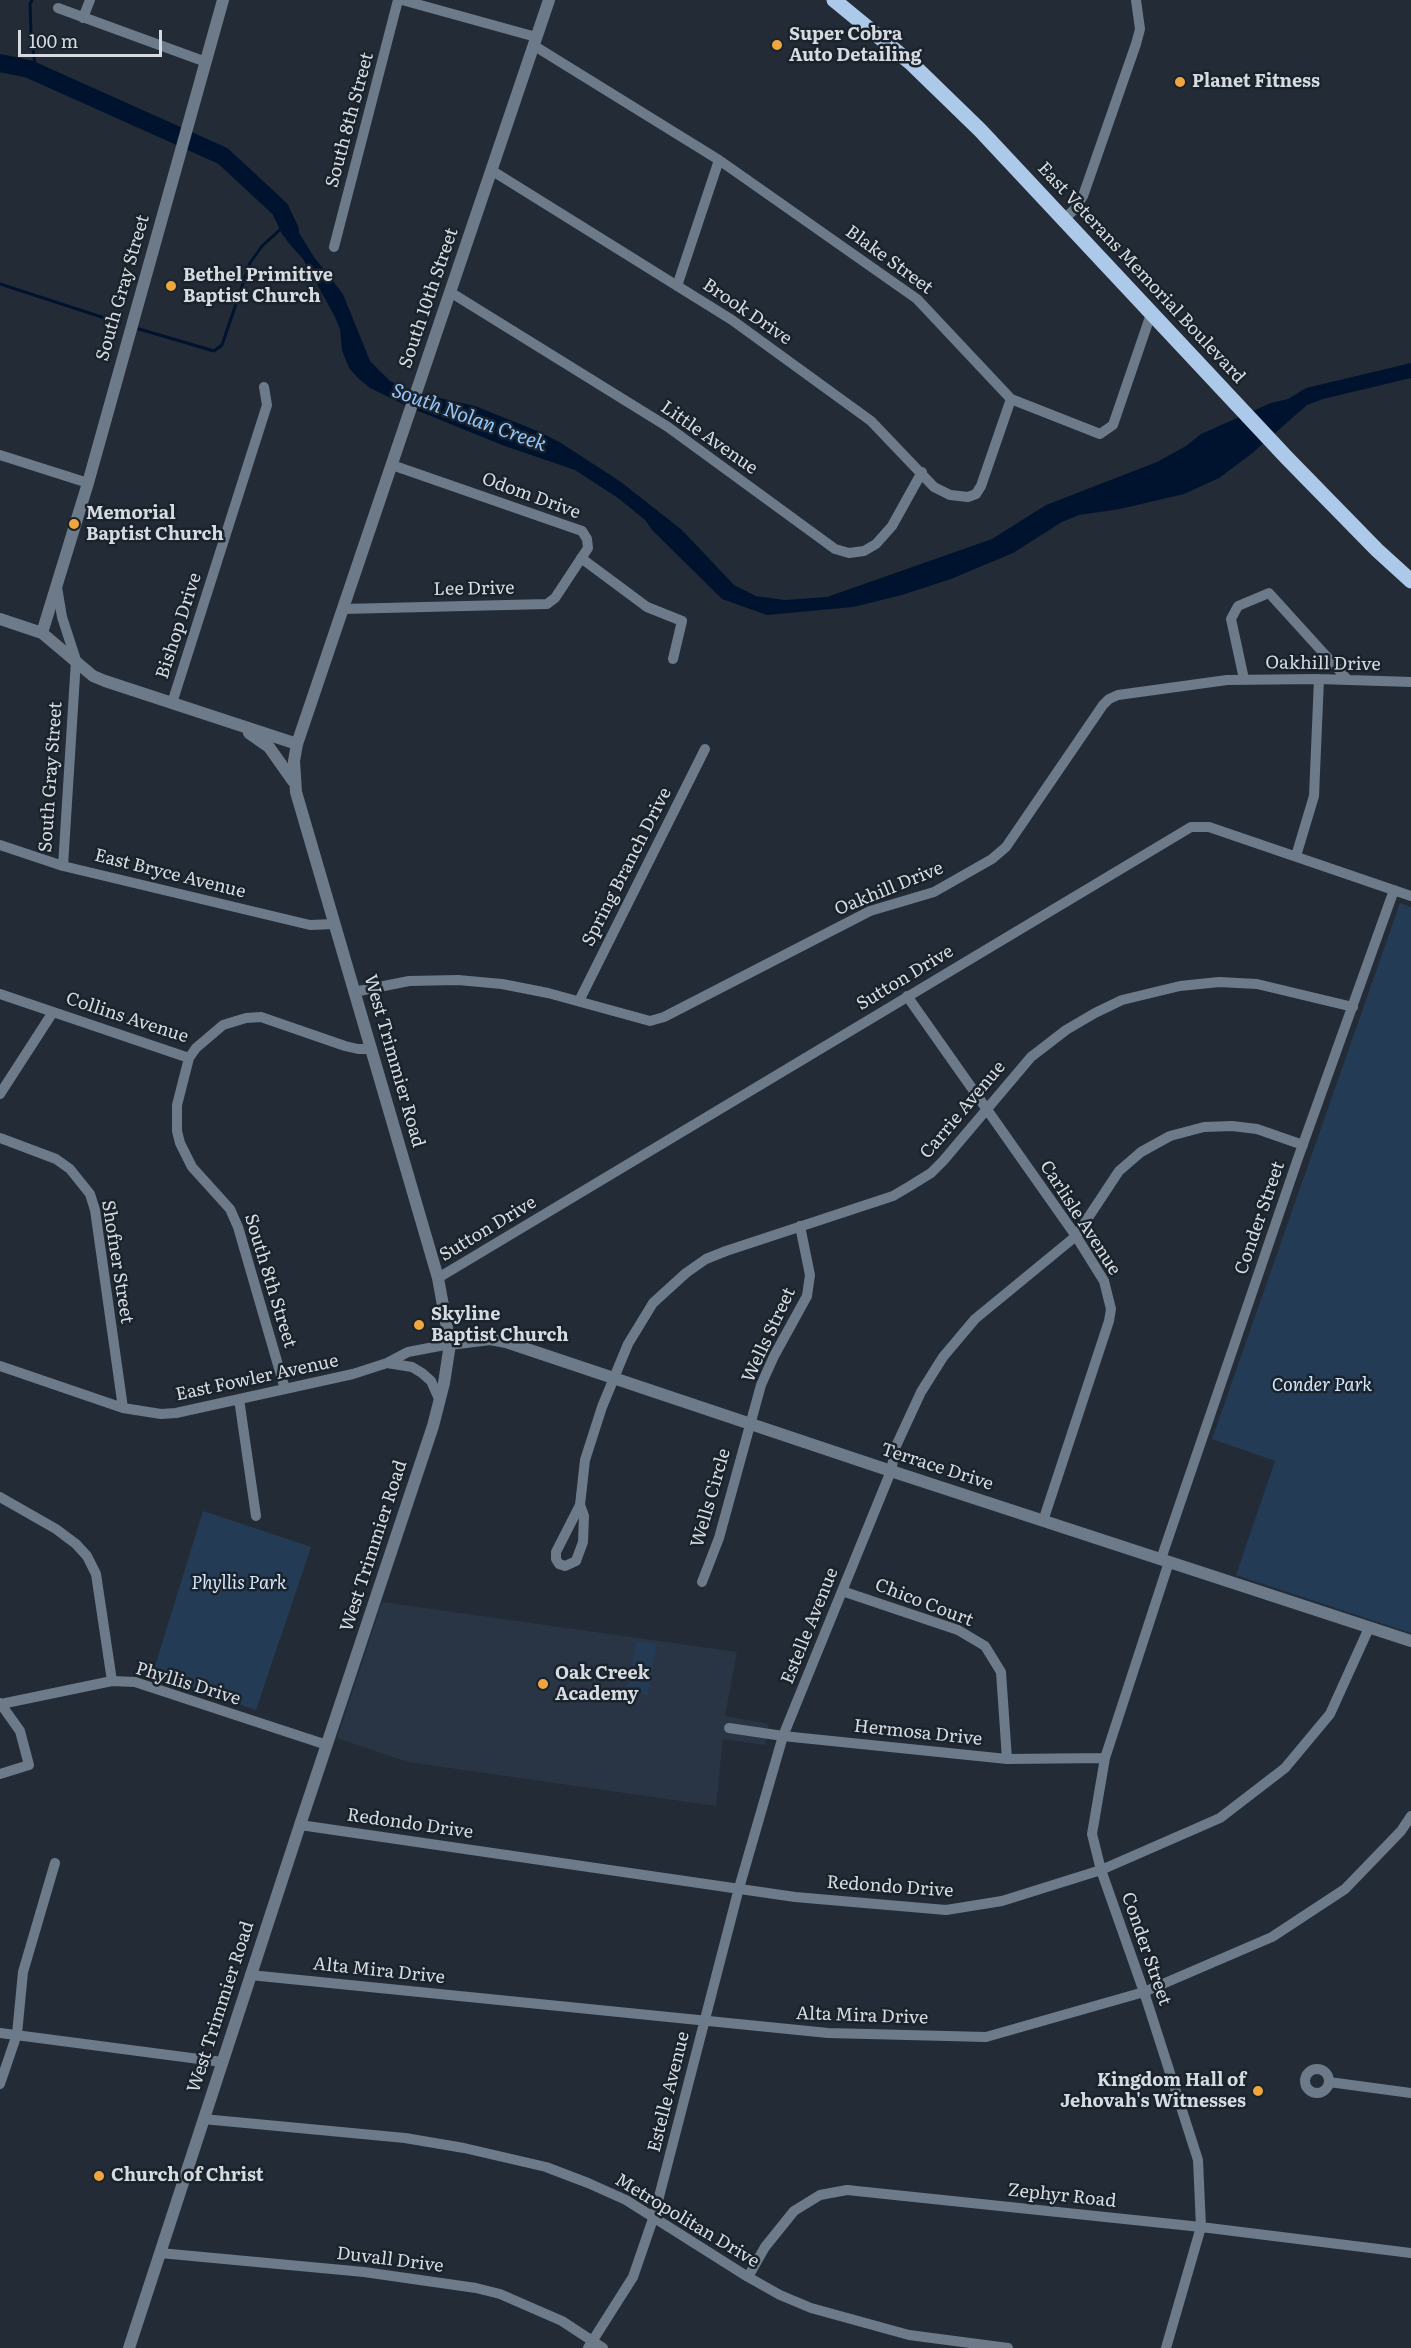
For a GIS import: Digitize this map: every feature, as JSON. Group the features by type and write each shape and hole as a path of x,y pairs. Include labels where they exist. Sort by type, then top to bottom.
{"main road":[{"name":"East Veterans Memorial Boulevard","path":"834,0 912,64 980,130 1152,311 1287,458 1411,581"}],"street":[{"path":"83,18 90,0"},
{"name":"South Gray Street","path":"42,633 88,483 224,0"},
{"name":"Blake Street","path":"400,0 535,41 719,160 918,299 1011,399 1100,434 1113,425 1152,311"},
{"name":"South 8th Street","path":"334,248 400,0"},
{"name":"South 10th Street","path":"297,744 549,0"},
{"path":"1064,219 1075,209 1083,196 1136,44 1140,29 1136,0"},
{"path":"58,8 206,62"},
{"path":"677,286 719,160"},
{"name":"Brook Drive","path":"491,170 732,320 871,421 934,487 950,495 968,497 976,494 981,486 1011,399"},
{"name":"Little Avenue","path":"450,292 668,427 835,549 849,553 864,551 876,544 892,526 922,472"},
{"name":"Bishop Drive","path":"172,703 267,405 264,387"},
{"path":"0,455 88,483"},
{"name":"Odom Drive","path":"392,465 582,531 587,539 588,548 581,558"},
{"path":"581,558 647,607 682,621 673,659"},
{"name":"Lee Drive","path":"343,609 547,604 555,598 581,558"},
{"name":"South Gray Street","path":"56,586 62,617 76,660 63,866"},
{"path":"1244,679 1231,619 1239,606 1269,593 1348,680"},
{"path":"0,618 42,633 93,676 297,744"},
{"name":"Oakhill Drive","path":"354,992 410,981 454,980 502,984 579,1001 650,1021 664,1017 870,911 934,892 992,859 1006,847 1109,699 1118,695 1244,679 1411,682"},
{"path":"1296,856 1314,796 1319,679"},
{"path":"235,724 269,747 294,782"},
{"name":"West Trimmier Road","path":"129,2348 440,1401 450,1344 438,1278 294,782 297,744"},
{"name":"Spring Branch Drive","path":"579,1001 705,749"},
{"name":"Sutton Drive","path":"438,1278 1191,827 1209,826 1411,896"},
{"name":"East Bryce Avenue","path":"0,845 63,866 310,925 334,924"},
{"name":"Conder Street","path":"1166,2348 1201,2227 1198,2160 1144,1992 1101,1870 1092,1834 1105,1758 1165,1560 1303,1145 1394,890"},
{"name":"Carrie Avenue","path":"580,1505 585,1460 613,1377 640,1320 653,1303 686,1273 706,1259 893,1196 931,1173 944,1161 1025,1062 1047,1043 1095,1013 1122,1000 1152,991 1219,982 1257,984 1353,1007"},
{"name":"Collins Avenue","path":"0,994 189,1058 196,1048 223,1025 246,1018 261,1017 345,1046 372,1049"},
{"name":"Carlisle Avenue","path":"907,996 1076,1236 1104,1281 1112,1309 1043,1521"},
{"path":"0,1094 53,1012"},
{"name":"South 8th Street","path":"189,1058 177,1105 177,1131 180,1143 192,1167 230,1209 238,1227 285,1389"},
{"name":"Estelle Avenue","path":"591,2345 633,2277 654,2216 739,1888 783,1736 891,1471 896,1446 908,1417 944,1357 975,1319 1076,1236 1119,1171 1141,1152 1170,1136 1204,1127 1232,1126 1257,1129 1303,1145"},
{"name":"Shofner Street","path":"0,1138 56,1159 75,1174 90,1194 95,1210 123,1408"},
{"name":"Wells Street","path":"750,1422 774,1356 807,1296 810,1275 800,1226"},
{"name":"Terrace Drive","path":"450,1344 490,1339 506,1342 1411,1641"},
{"name":"East Fowler Avenue","path":"0,1366 123,1408 161,1414 176,1413 353,1374 387,1364 408,1352 450,1344"},
{"path":"387,1364 412,1367 422,1373 430,1381 440,1401"},
{"path":"239,1399 256,1516"},
{"name":"Wells Circle","path":"702,1582 719,1538 750,1422"},
{"path":"0,1497 56,1529 76,1544 87,1556 96,1574 112,1681"},
{"path":"580,1505 584,1516 583,1542 576,1561 566,1566 559,1564 556,1552 580,1505"},
{"name":"Chico Court","path":"842,1591 958,1630 985,1646 1001,1672 1007,1759"},
{"name":"Redondo Drive","path":"300,1825 795,1897 946,1910 1002,1901 1101,1870 1220,1818 1285,1768 1330,1714 1369,1628"},
{"name":"Phyllis Drive","path":"0,1704 112,1681 135,1683 327,1746"},
{"path":"0,1704 20,1731 29,1765 0,1774"},
{"name":"Hermosa Drive","path":"729,1728 783,1736 1007,1759 1105,1758"},
{"name":"Alta Mira Drive","path":"250,1975 828,2033 986,2037 1144,1992 1272,1937 1345,1889 1401,1831 1411,1816"},
{"path":"0,2084 17,2034 23,1972 55,1863"},
{"path":"0,2032 222,2062"},
{"path":"1329,2082 1411,2093"},
{"name":"Metropolitan Drive","path":"203,2119 405,2138 464,2148 546,2168 588,2182 654,2216 748,2277 790,2299 855,2322 909,2335 1008,2348"},
{"name":"Zephyr Road","path":"748,2277 765,2247 794,2211 820,2195 847,2190 1201,2227 1411,2253"},
{"name":"Duvall Drive","path":"160,2253 364,2272 459,2285 500,2294 523,2303 562,2321 591,2345 603,2348"}],"shaded area":[{"name":"Oak Creek Academy","path":"382,1602 737,1652 725,1716 769,1724 765,1745 723,1739 716,1806 408,1762 337,1738"}],"green space":[{"name":"Conder Park","path":"1400,903 1411,907 1411,1633 1236,1575 1275,1461 1212,1439"},
{"name":"Phyllis Park","path":"203,1511 311,1547 256,1710 152,1676"},
{"path":"636,1641 657,1644 648,1695 627,1691"}],"water":[{"path":"280,209 288,215 314,257 343,294 370,361 390,381 418,393 475,406 540,432 561,443 621,482 682,530 734,585 756,596 785,600 827,597 992,539 1046,505 1157,462 1186,446 1201,434 1271,403 1288,399 1306,388 1411,363 1411,378 1307,405 1250,455 1219,478 1184,494 1120,509 1079,515 1062,522 1013,553 951,579 902,595 853,607 767,615 722,599 653,531 645,520 618,498 575,470 502,445 411,408 370,388 358,378 349,368 342,350 340,329 334,315 303,259 287,241 278,223"}],"waterway":[{"path":"32,0 30,4 31,34 36,73"},
{"name":"South Nolan Creek","path":"0,63 29,69 223,156 280,209 290,230"},
{"path":"139,329 214,351 222,345 250,263 262,246 283,227"},
{"path":"0,284 120,323"}],"place":[{"name":"Super Cobra Auto Detailing","path":"777,45"},
{"name":"Planet Fitness","path":"1180,82"},
{"name":"Bethel Primitive Baptist Church","path":"171,286"},
{"name":"Memorial Baptist Church","path":"74,524"},
{"name":"Skyline Baptist Church","path":"419,1325"},
{"name":"Oak Creek Academy","path":"543,1684"},
{"name":"Kingdom Hall of Jehovah's Witnesses","path":"1258,2091"},
{"name":"Church of Christ","path":"99,2176"}]}
